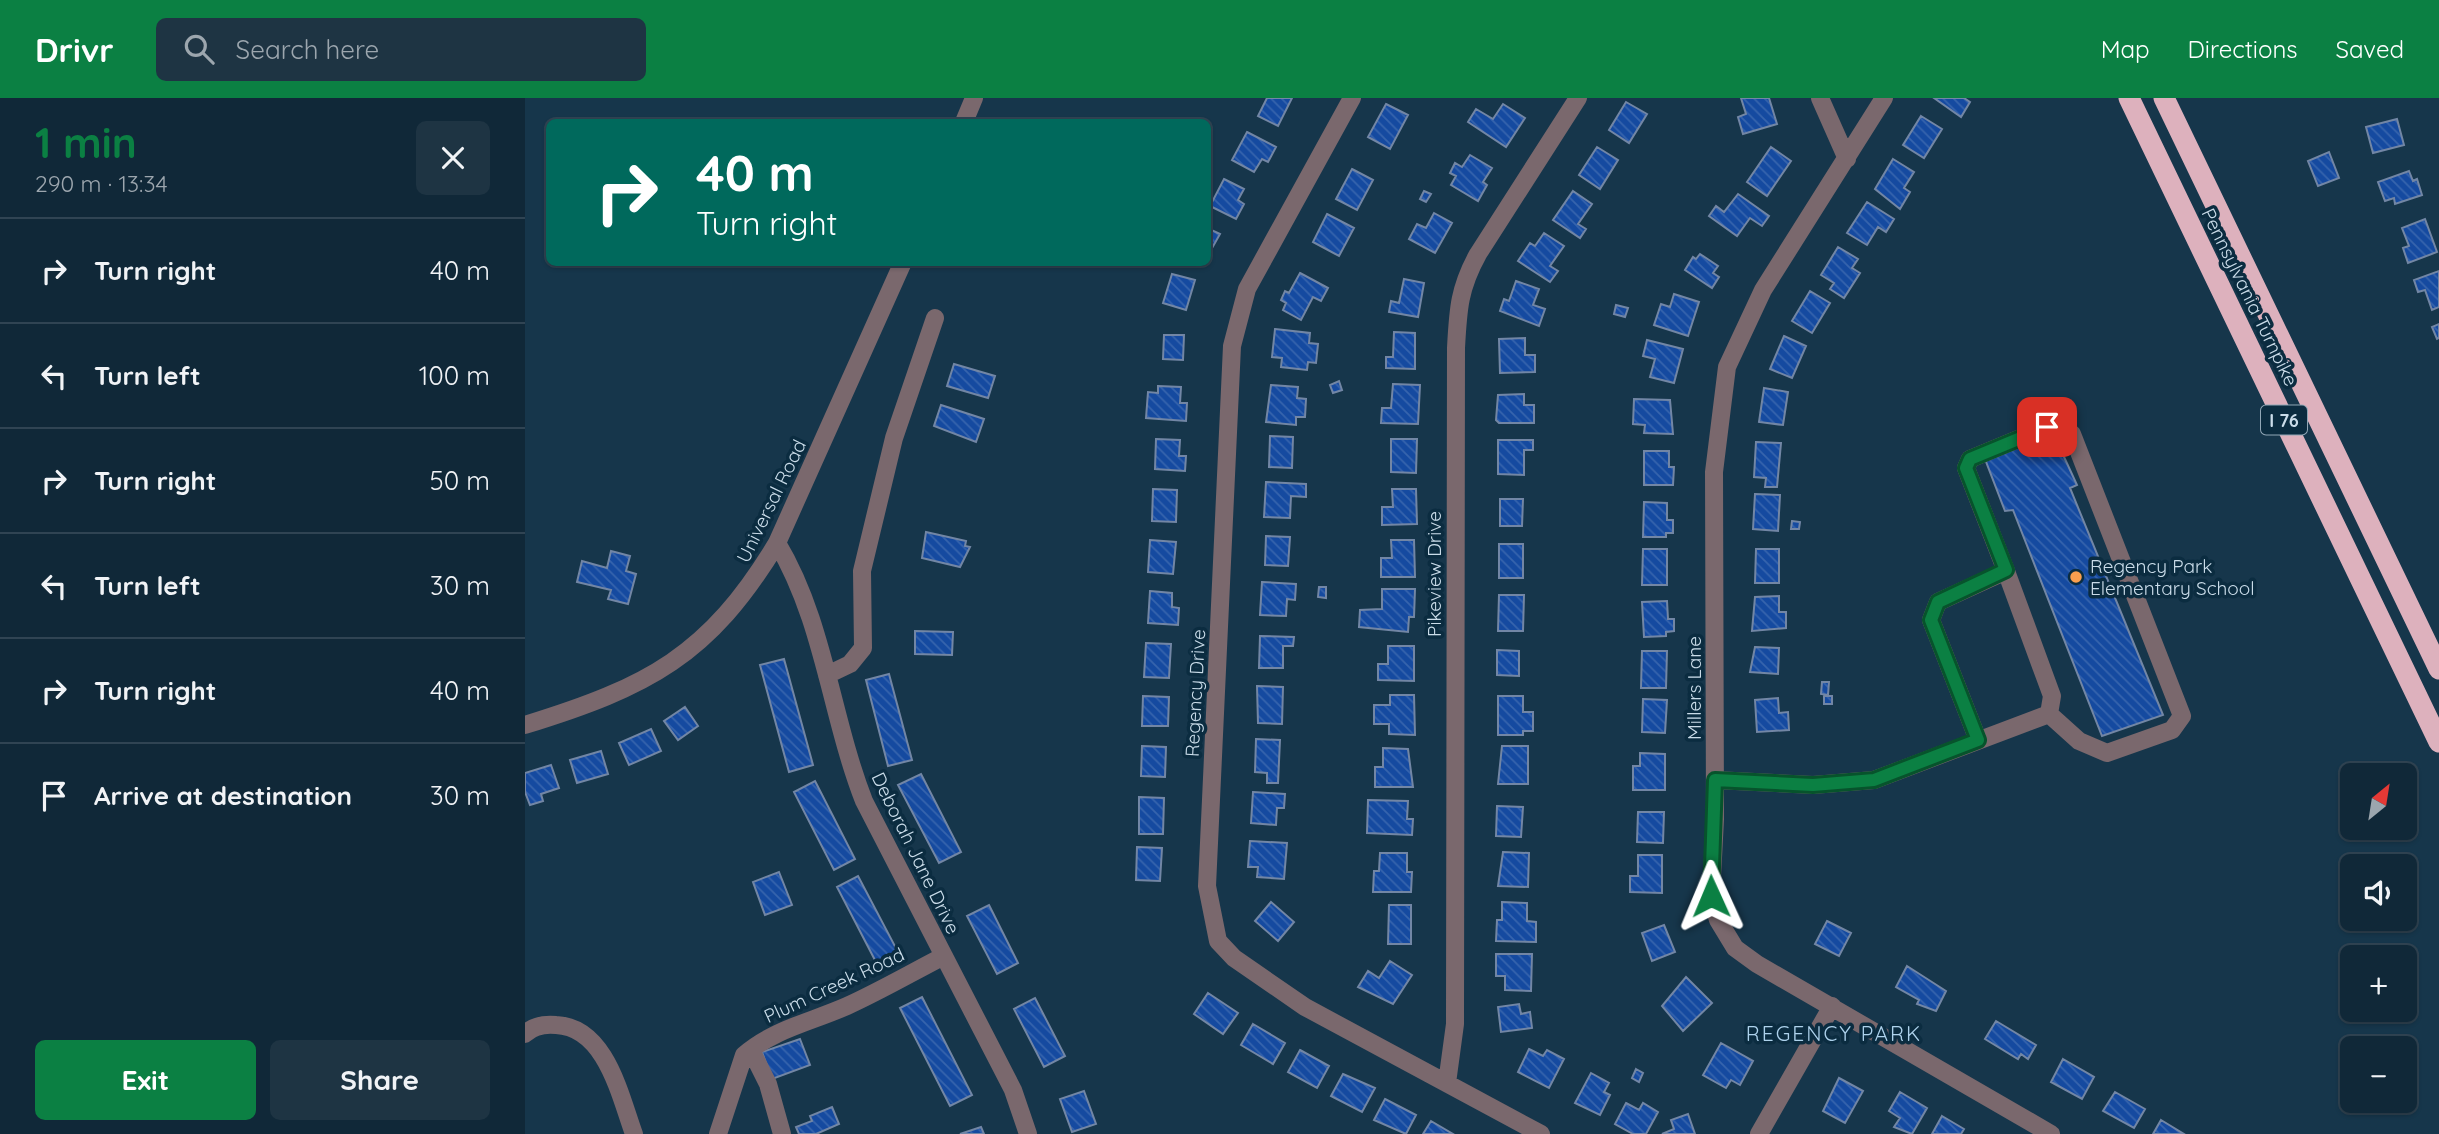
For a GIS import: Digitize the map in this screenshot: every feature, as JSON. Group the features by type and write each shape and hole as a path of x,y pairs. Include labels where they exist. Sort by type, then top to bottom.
{"highway":[{"name":"Pennsylvania Turnpike","path":"2129,98 2439,742"},
{"name":"Pennsylvania Turnpike","path":"2164,98 2439,669"}],"street":[{"path":"965,119 974,98"},
{"name":"Regency Drive","path":"1352,98 1247,289 1232,346 1207,886 1218,941 1234,958 1305,1007 1541,1134"},
{"name":"Pikeview Drive","path":"1447,1083 1455,1024 1455,362 1459,296 1478,254 1578,98"},
{"path":"1820,98 1847,159"},
{"name":"Millers Lane","path":"1884,98 1763,290 1727,367 1714,472 1715,780 1711,896 1718,920 1735,948 1757,964 2051,1134"},
{"name":"Universal Road","path":"525,725 617,693 679,658 727,614 752,584 777,543 900,266"},
{"path":"827,675 850,664 863,648 862,571 894,438 935,318"},
{"path":"2060,425 2072,434 2182,716 2172,730 2107,753 2079,741 2049,714 2052,696 1966,468 1970,459 2047,427 2060,425"},
{"name":"Deborah Jane Drive","path":"777,543 795,573 827,675 848,761 864,802 1013,1090 1028,1134"},
{"path":"1978,740 1931,620 1938,602 2006,570"},
{"path":"1715,780 1813,785 1874,780 2049,714"},
{"name":"Plum Creek Road","path":"751,1050 789,1027 845,1007 944,956"},
{"path":"1759,1134 1832,1006"},
{"path":"525,1034 532,1028 552,1025 571,1026 586,1035 614,1075 634,1134"},
{"path":"718,1134 738,1070 751,1050"},
{"path":"751,1050 768,1084 782,1134"}],"building":[{"path":"1267,98 1292,98 1278,126 1258,116"},
{"path":"1741,98 1769,98 1777,124 1743,134 1738,117 1746,114"},
{"path":"1934,98 1964,98 1970,102 1961,117"},
{"path":"1626,102 1647,114 1629,143 1609,130"},
{"path":"1386,104 1408,115 1390,149 1368,137"},
{"path":"1503,104 1525,118 1506,147 1468,122 1476,109 1493,119"},
{"path":"1921,116 1942,129 1924,158 1903,145"},
{"path":"2397,119 2404,145 2373,153 2366,127"},
{"path":"1247,132 1276,147 1268,162 1262,159 1254,172 1232,160"},
{"path":"1597,147 1618,160 1600,189 1579,175"},
{"path":"1771,147 1791,161 1767,196 1747,182"},
{"path":"2329,152 2339,178 2318,186 2308,161"},
{"path":"1470,155 1492,168 1483,182 1487,185 1478,201 1451,185 1456,176 1450,173 1455,163 1462,167"},
{"path":"1893,159 1914,172 1904,188 1910,192 1900,209 1875,189"},
{"path":"1352,169 1373,180 1357,210 1336,199"},
{"path":"2409,171 2413,181 2417,179 2422,195 2395,204 2394,198 2385,201 2378,182"},
{"path":"1224,179 1244,189 1238,200 1244,204 1236,219 1211,204"},
{"path":"1424,191 1431,194 1426,202 1420,199"},
{"path":"1573,191 1592,204 1578,224 1586,229 1580,238 1553,220"},
{"path":"1738,194 1769,216 1762,226 1750,218 1737,236 1709,216 1716,206 1724,212"},
{"path":"1867,202 1894,219 1886,232 1878,227 1867,245 1847,233"},
{"path":"1434,213 1452,223 1435,253 1409,239 1417,224 1426,228"},
{"path":"1327,214 1354,228 1339,256 1313,242"},
{"path":"2425,219 2437,252 2408,263 2403,248 2409,246 2402,228"},
{"path":"1211,230 1220,234 1211,250"},
{"path":"1544,233 1564,246 1550,266 1558,271 1550,282 1518,261 1530,243 1535,246"},
{"path":"1838,247 1858,259 1852,268 1860,273 1844,298 1830,289 1834,283 1821,275"},
{"path":"1700,254 1718,266 1713,273 1719,277 1712,288 1685,270 1693,257 1696,259"},
{"path":"2439,271 2439,307 2432,310 2425,290 2418,292 2414,280"},
{"path":"1300,273 1328,288 1321,301 1313,297 1301,320 1283,310 1286,303 1281,300 1285,291 1289,293"},
{"path":"1172,274 1195,280 1186,310 1163,303"},
{"path":"1404,279 1424,283 1418,317 1389,312 1391,301 1399,303"},
{"path":"1516,281 1539,289 1533,305 1545,309 1539,326 1500,311 1504,299 1509,301"},
{"path":"1810,291 1830,303 1812,333 1792,321"},
{"path":"1674,294 1699,302 1688,336 1654,325 1661,304 1670,307"},
{"path":"1616,305 1628,308 1625,317 1614,314"},
{"path":"2439,324 2439,338 2437,339 2432,327"},
{"path":"1275,329 1310,333 1309,343 1318,344 1316,363 1308,362 1307,370 1281,367 1282,358 1272,357"},
{"path":"1394,332 1415,333 1415,369 1386,368 1386,357 1393,357"},
{"path":"1164,335 1184,335 1183,360 1163,359"},
{"path":"1784,336 1806,346 1792,378 1770,369"},
{"path":"1525,338 1525,355 1535,355 1535,372 1500,373 1499,339"},
{"path":"1647,340 1683,349 1674,383 1650,377 1655,359 1643,356"},
{"path":"954,364 995,376 988,398 947,386"},
{"path":"1339,381 1342,390 1333,393 1330,385"},
{"path":"1393,384 1420,385 1418,424 1381,423 1382,408 1391,408"},
{"path":"1271,385 1298,387 1297,398 1306,399 1305,417 1296,417 1296,425 1266,422"},
{"path":"1158,386 1181,387 1180,403 1187,403 1186,421 1146,418 1148,392 1158,393"},
{"path":"1764,388 1788,392 1783,425 1759,422"},
{"path":"1524,394 1524,405 1534,405 1534,423 1499,423 1496,420 1498,395"},
{"path":"1634,399 1670,400 1673,434 1644,433 1645,425 1633,424"},
{"path":"941,405 984,419 976,442 934,426"},
{"path":"2053,433 2077,485 2070,488 2163,715 2102,736 2013,510 2005,511 1985,459"},
{"path":"1270,436 1293,437 1292,468 1269,467"},
{"path":"1156,439 1180,440 1179,456 1186,456 1185,471 1155,469"},
{"path":"1391,439 1417,439 1416,473 1391,472"},
{"path":"1498,440 1533,440 1533,450 1524,450 1524,475 1498,474"},
{"path":"1756,442 1781,443 1777,487 1765,487 1766,478 1754,477"},
{"path":"1644,451 1669,451 1669,467 1674,467 1673,485 1644,485"},
{"path":"1266,482 1306,484 1306,497 1291,496 1290,518 1264,517"},
{"path":"1153,489 1177,490 1176,522 1152,521"},
{"path":"1392,489 1416,489 1417,524 1382,525 1382,507 1393,507"},
{"path":"1755,494 1780,495 1778,531 1753,529"},
{"path":"1500,499 1523,499 1522,526 1500,526"},
{"path":"1644,502 1667,503 1667,520 1673,520 1673,533 1666,533 1666,537 1643,537"},
{"path":"1792,521 1800,522 1799,529 1791,529"},
{"path":"926,532 966,541 965,546 970,547 960,567 922,558"},
{"path":"1266,536 1290,537 1288,566 1265,565"},
{"path":"1150,540 1176,542 1173,574 1148,572"},
{"path":"1391,540 1414,540 1415,577 1381,577 1381,558 1392,558"},
{"path":"1499,544 1523,544 1523,578 1499,578"},
{"path":"1643,549 1667,549 1667,585 1642,585"},
{"path":"1756,549 1779,549 1779,583 1755,583"},
{"path":"611,551 630,556 626,571 636,574 628,604 608,599 611,590 577,582 582,561 607,568"},
{"path":"1262,582 1296,584 1295,600 1287,599 1286,616 1260,615"},
{"path":"1319,587 1326,587 1326,598 1318,597"},
{"path":"1382,589 1415,589 1414,617 1409,617 1408,632 1359,627 1360,610 1382,609"},
{"path":"1150,591 1172,593 1172,607 1179,608 1178,625 1148,623"},
{"path":"1499,595 1524,595 1523,631 1498,631"},
{"path":"1779,596 1779,612 1786,612 1786,628 1752,631 1755,597"},
{"path":"1667,601 1668,619 1674,619 1674,631 1666,632 1666,636 1644,637 1642,602"},
{"path":"915,631 953,632 952,655 915,654"},
{"path":"1260,636 1294,637 1293,646 1283,646 1283,668 1259,668"},
{"path":"1146,643 1171,644 1169,678 1144,677"},
{"path":"1388,646 1414,646 1414,681 1378,680 1378,664 1388,664"},
{"path":"1755,647 1779,648 1778,674 1750,672"},
{"path":"1497,650 1519,651 1519,676 1497,675"},
{"path":"1642,651 1667,651 1666,688 1641,688"},
{"path":"784,659 813,765 789,772 760,665"},
{"path":"889,674 912,760 888,766 866,680"},
{"path":"1822,682 1829,682 1828,695 1821,694"},
{"path":"1257,686 1283,687 1282,724 1258,723"},
{"path":"1390,695 1414,695 1415,735 1389,734 1389,724 1374,724 1374,705 1390,705"},
{"path":"1143,696 1169,697 1168,726 1142,726"},
{"path":"1498,696 1523,696 1523,712 1533,712 1533,731 1523,731 1523,735 1498,735"},
{"path":"1824,696 1832,696 1832,704 1824,704"},
{"path":"1778,698 1779,713 1788,712 1789,730 1757,732 1755,700"},
{"path":"1643,699 1667,700 1665,733 1642,732"},
{"path":"685,707 698,726 678,740 664,721"},
{"path":"651,729 661,751 629,765 619,743"},
{"path":"1256,739 1280,740 1278,783 1267,783 1267,773 1255,772"},
{"path":"1142,746 1166,747 1165,777 1141,776"},
{"path":"1502,746 1528,746 1528,784 1498,784"},
{"path":"1383,748 1408,749 1413,787 1375,787 1375,767 1383,767"},
{"path":"601,751 608,774 577,783 570,760"},
{"path":"1640,753 1665,754 1665,790 1633,790 1633,766 1640,766"},
{"path":"551,765 559,788 541,794 543,801 530,805 525,792 525,773"},
{"path":"921,774 961,852 939,863 898,785"},
{"path":"815,781 855,859 834,870 794,792"},
{"path":"1253,792 1285,794 1284,808 1277,808 1276,825 1251,823"},
{"path":"1139,797 1164,798 1163,834 1139,834"},
{"path":"1368,800 1408,801 1407,819 1413,819 1412,835 1367,833"},
{"path":"1497,806 1523,807 1521,837 1496,836"},
{"path":"1638,812 1664,812 1663,843 1637,842"},
{"path":"1250,841 1287,843 1284,879 1257,877 1258,867 1248,867"},
{"path":"1137,847 1162,848 1160,881 1136,880"},
{"path":"1503,852 1529,853 1528,887 1498,886"},
{"path":"1380,853 1407,853 1407,872 1412,872 1411,892 1373,892 1374,871 1379,871"},
{"path":"1638,855 1662,855 1662,893 1630,892 1630,876 1638,876"},
{"path":"779,872 792,905 765,915 753,882"},
{"path":"858,876 898,952 877,964 837,887"},
{"path":"1271,902 1294,922 1278,941 1255,921"},
{"path":"1502,902 1527,903 1527,921 1536,922 1536,942 1496,941 1497,920 1502,920"},
{"path":"989,905 1018,963 997,974 967,916"},
{"path":"1389,905 1411,905 1411,944 1388,944"},
{"path":"1827,921 1851,933 1839,956 1815,944"},
{"path":"1664,925 1675,952 1652,961 1642,933"},
{"path":"1496,954 1532,954 1531,991 1505,990 1505,976 1496,976"},
{"path":"1390,961 1412,975 1393,1004 1358,987 1368,971 1379,978"},
{"path":"1907,966 1946,991 1936,1011 1917,1004 1919,1000 1896,987"},
{"path":"1686,977 1712,1003 1683,1031 1662,1006"},
{"path":"1208,993 1238,1013 1223,1034 1194,1014"},
{"path":"922,997 972,1095 950,1106 900,1008"},
{"path":"1035,998 1065,1056 1044,1067 1014,1009"},
{"path":"1519,1004 1521,1014 1530,1012 1532,1028 1501,1032 1498,1007"},
{"path":"1996,1021 2036,1045 2028,1059 2021,1054 2018,1059 1985,1039"},
{"path":"1253,1024 1285,1043 1273,1064 1241,1045"},
{"path":"800,1039 810,1065 772,1079 762,1052"},
{"path":"1721,1043 1753,1061 1740,1085 1731,1080 1726,1088 1703,1075"},
{"path":"1529,1049 1543,1056 1547,1050 1564,1059 1549,1088 1518,1072"},
{"path":"1300,1050 1329,1066 1317,1088 1288,1072"},
{"path":"2063,1059 2094,1077 2082,1099 2051,1082"},
{"path":"1636,1069 1643,1073 1639,1082 1632,1078"},
{"path":"1591,1073 1609,1083 1604,1092 1610,1095 1600,1115 1575,1103"},
{"path":"1343,1074 1375,1088 1362,1112 1331,1096"},
{"path":"1839,1078 1863,1091 1845,1123 1823,1111"},
{"path":"1084,1091 1096,1124 1072,1132 1060,1099"},
{"path":"1900,1092 1927,1108 1912,1134 1894,1127 1900,1118 1889,1111"},
{"path":"2115,1092 2145,1109 2134,1128 2103,1111"},
{"path":"1385,1099 1416,1115 1406,1134 1374,1120"},
{"path":"1626,1103 1639,1110 1643,1103 1658,1112 1646,1134 1633,1134 1615,1124"},
{"path":"832,1107 839,1124 816,1134 799,1134 796,1127 812,1121 810,1116"},
{"path":"1688,1114 1695,1134 1662,1134 1674,1129 1671,1120"},
{"path":"1942,1116 1964,1129 1961,1134 1932,1134"},
{"path":"2161,1120 2184,1134 2153,1134"},
{"path":"1431,1121 1453,1134 1423,1134"},
{"path":"981,1127 984,1134 960,1134"}],"place":[{"name":"Regency Park Elementary School","path":"2076,577"}],"district":[{"name":"REGENCY PARK","path":"1834,1033"}],"route":[{"path":"1711,896 1715,780 1813,785 1874,780 1978,740 1931,620 1938,602 2006,570 1966,468 1970,459 2047,427"}]}
